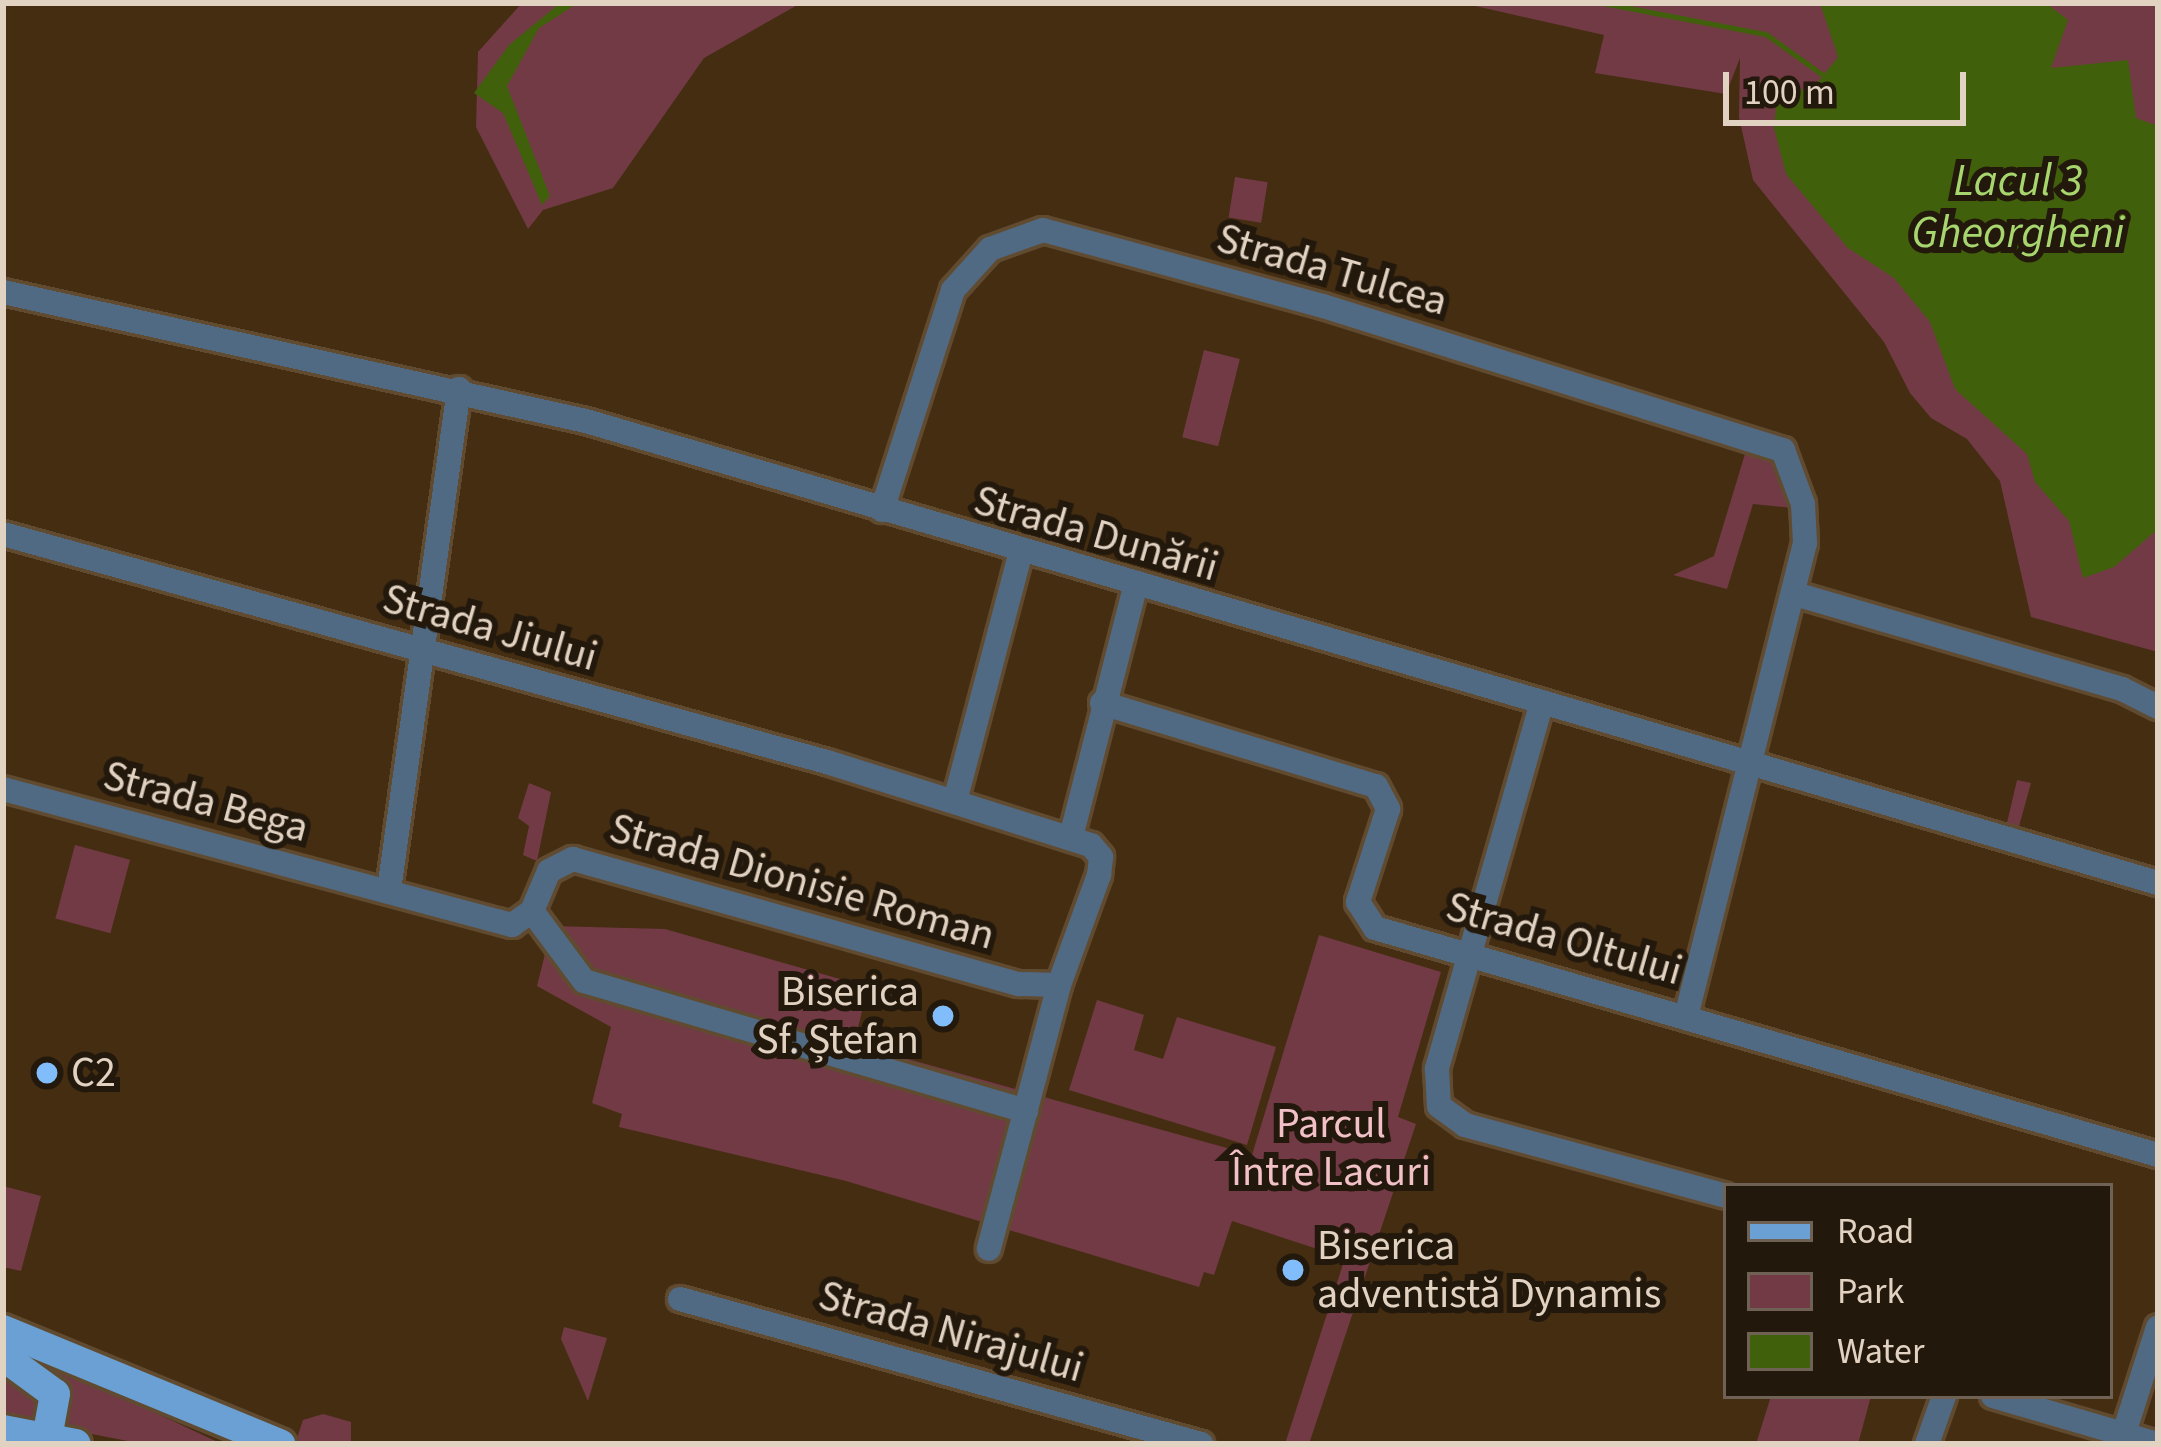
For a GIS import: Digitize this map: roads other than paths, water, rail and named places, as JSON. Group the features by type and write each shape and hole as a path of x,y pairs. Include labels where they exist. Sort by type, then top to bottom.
{"main road":[{"path":"3,1330 277,1442"},
{"path":"3,1356 56,1394 62,1441 3,1430"}],"street":[{"name":"Strada Tulcea","path":"882,510 953,290 990,249 1043,230 1772,443 1790,461 1805,521 1795,595 1687,1014"},
{"name":"Strada Dunării","path":"3,292 459,389 2158,884"},
{"path":"459,389 388,890 512,925 532,911 584,981 1026,1111"},
{"name":"Strada Jiului","path":"3,534 1072,833"},
{"path":"955,801 1021,553"},
{"path":"989,1249 1059,986 1101,866 1098,850 1072,833 1135,587"},
{"path":"1795,595 2122,689 2158,707"},
{"path":"1541,702 1436,1085 1438,1106 1455,1121 1723,1195"},
{"name":"Strada Oltului","path":"1102,704 1376,786 1388,809 1358,902 1362,918 2158,1155"},
{"name":"Strada Bega","path":"3,789 388,890"},
{"name":"Strada Dionisie Roman","path":"532,911 549,871 573,860 1019,984 1059,986"},
{"name":"Strada Nirajului","path":"680,1299 1201,1444"},
{"path":"2124,1433 2158,1327"},
{"path":"1928,1444 1943,1399"},
{"path":"2004,1399 2157,1444"}],"water":[{"path":"560,3 578,3 539,28 507,86 550,196 542,205 503,113 474,93 509,45"},
{"name":"Lacul 3 Gheorgheni","path":"1820,3 2046,3 2068,20 2051,68 2128,60 2136,118 2158,126 2158,529 2114,567 2083,578 2069,521 2035,482 2027,454 1955,389 1930,322 1894,278 1848,248 1786,174 1774,128 1779,78 1809,93 1838,57"}],"waterway":[{"path":"1603,3 1766,34 1823,75"}],"place":[{"name":"Biserica Sf. Ștefan","path":"943,1016"},
{"name":"C2","path":"47,1073"},
{"name":"Biserica adventistă Dynamis","path":"1293,1270"}],"park label":[{"name":"Parcul Între Lacuri","path":"1331,1148"}]}
